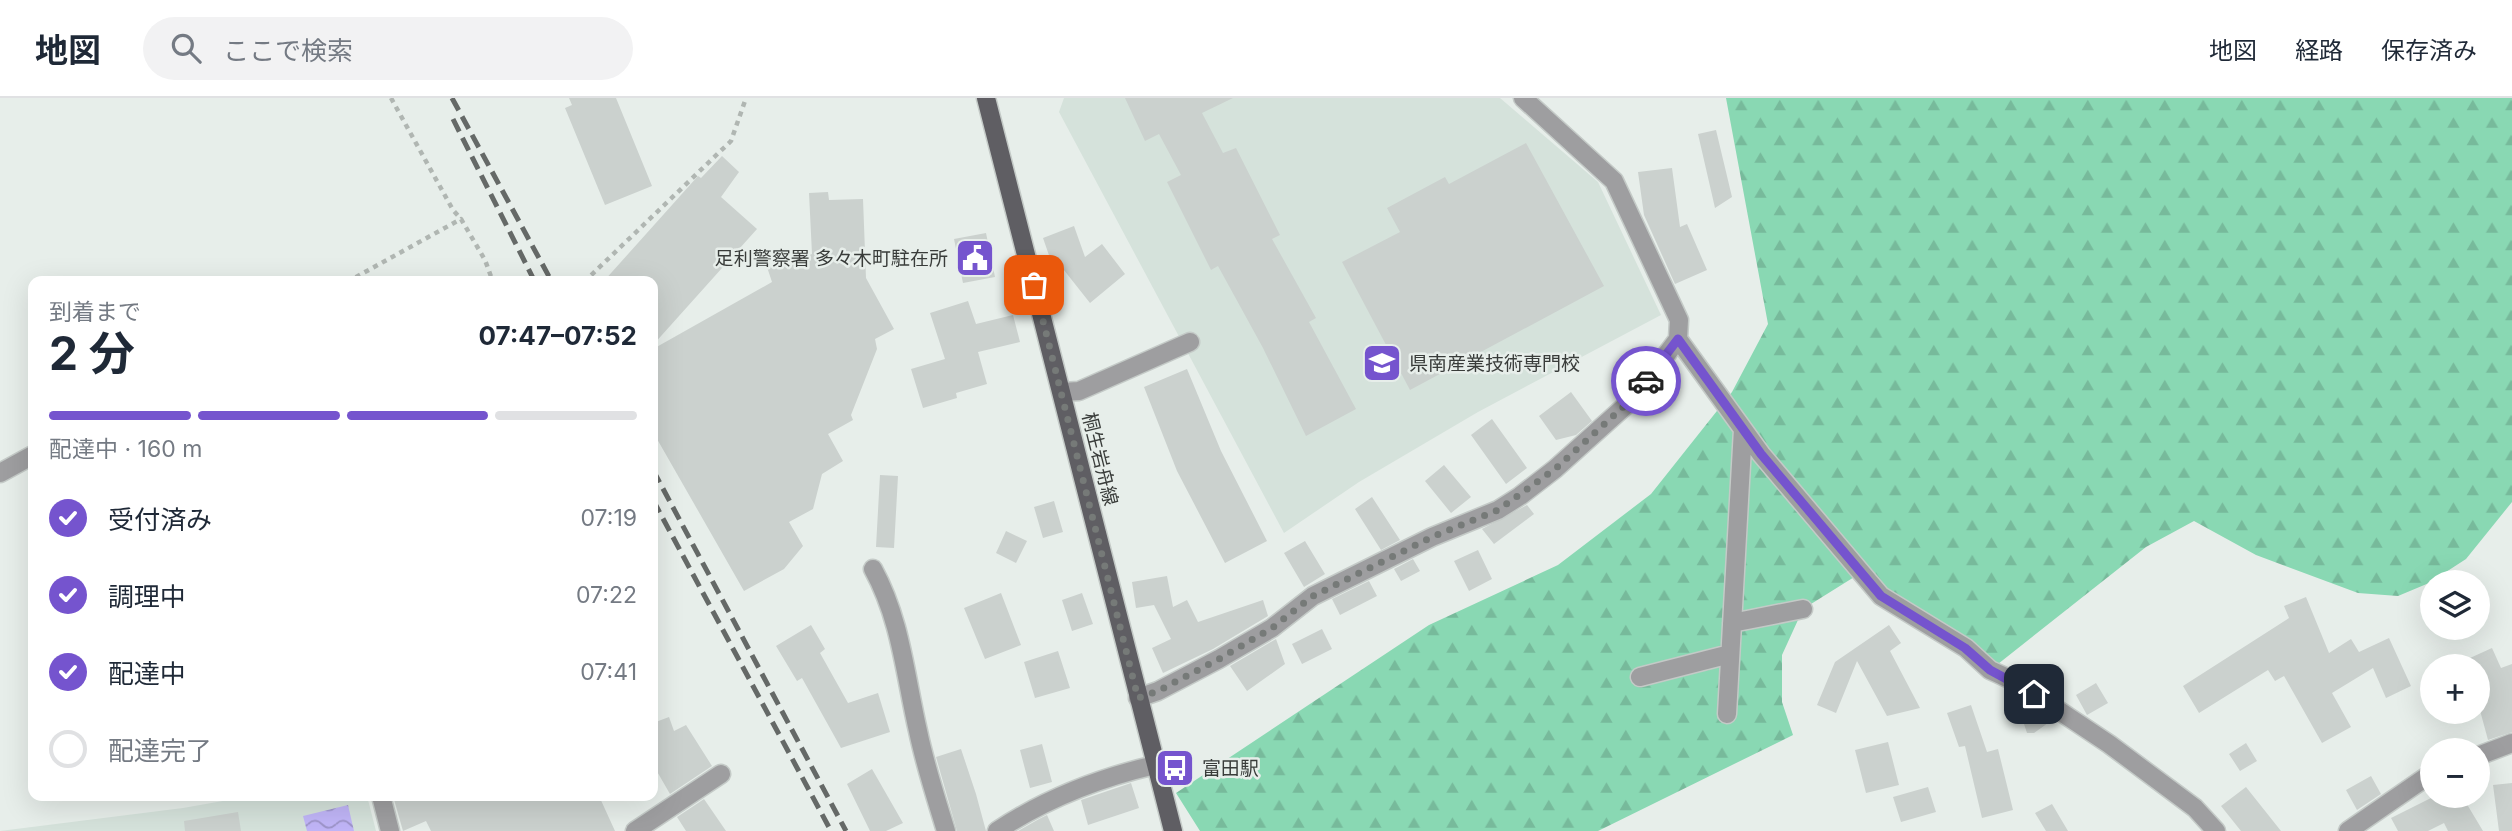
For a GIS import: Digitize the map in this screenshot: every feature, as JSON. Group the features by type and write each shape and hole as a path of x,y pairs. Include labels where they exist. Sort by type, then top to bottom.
{"main road":[{"name":"桐生岩舟線","path":"986,98 1173,831"}],"street":[{"path":"1138,698 1158,691 1219,659 1272,628 1313,596 1432,537 1498,510 1520,496 1555,469 1633,398 1678,339 1679,320 1614,181 1523,98"},
{"path":"1678,339 1743,429 1881,596 1965,648 1990,670 2015,681 2109,744 2195,808 2216,831"},
{"path":"1062,392 1079,391 1191,342"},
{"path":"1727,714 1743,429"},
{"path":"0,473 28,458"},
{"path":"873,569 890,599 905,660 918,732 946,831"},
{"path":"1732,623 1802,609"},
{"path":"1640,677 1730,654"},
{"path":"2490,752 2512,743"},
{"path":"996,831 1023,814 1079,788 1155,765"},
{"path":"635,831 721,774"},
{"path":"2348,831 2420,781"},
{"path":"382,801 390,831"}],"path":[{"path":"391,98 453,211 461,219 490,276"},
{"path":"590,276 731,141 746,98"},
{"path":"359,276 461,219"}],"shaded area":[{"name":"県南産業技術専門校","path":"1064,98 1500,98 1598,182 1661,315 1478,412 1359,482 1284,533 1059,112"},
{"path":"223,801 368,801 376,831 0,831"}],"green space":[{"path":"1726,98 2512,98 2512,502 2466,559 2449,570 2420,570 2420,587 2398,596 2358,593 2256,555 2194,521 2146,547 1998,664 1859,574 1803,609 1782,655 1782,702 1793,735 1598,831 1200,831 1176,793 1429,625 1558,565 1651,494 1732,392 1768,324"}],"water":[{"path":"348,805 354,831 307,831 303,816"}],"building":[{"path":"569,98 616,98 652,186 605,205 565,108 572,105"},
{"path":"1125,98 1233,98 1202,113 1223,153 1236,148 1280,235 1272,239 1316,318 1309,322 1356,409 1306,436 1263,348 1218,266 1211,270 1167,182 1181,175 1159,134 1145,141"},
{"path":"1716,130 1732,197 1715,208 1698,134"},
{"path":"1526,143 1604,286 1410,390 1342,262 1400,232 1387,208 1445,177 1449,184"},
{"path":"722,156 739,172 721,197 757,229 658,339 658,276 608,276 698,176 701,178"},
{"path":"1672,168 1680,227 1687,224 1707,270 1675,284 1644,215 1638,172"},
{"path":"828,192 829,200 863,199 866,278 894,329 875,339 877,349 851,415 853,420 828,434 843,461 822,474 813,509 789,522 803,546 784,569 744,591 658,441 658,346 772,282 767,267 812,254 809,193"},
{"path":"1074,226 1085,257 1102,244 1125,274 1090,303 1056,260 1051,261 1043,238"},
{"name":"足利警察署 多々木町駐在所","path":"986,233 995,277 963,283 954,239"},
{"path":"968,301 976,324 1013,315 1020,342 978,352 987,384 956,393 957,398 923,408 911,369 945,359 930,313"},
{"path":"1187,369 1221,451 1267,541 1225,563 1177,471 1144,387"},
{"path":"1571,392 1592,421 1576,435 1556,440 1539,416"},
{"path":"1492,419 1527,468 1506,484 1471,435"},
{"path":"1444,465 1471,497 1451,513 1425,481"},
{"path":"880,475 898,476 894,548 876,547"},
{"path":"1372,497 1400,540 1381,550 1355,509"},
{"path":"1054,501 1063,532 1043,538 1034,507"},
{"path":"1527,505 1534,514 1494,544 1482,529"},
{"path":"1006,531 1027,541 1016,563 996,553"},
{"path":"1305,541 1325,574 1304,587 1284,553"},
{"path":"1478,550 1492,579 1469,591 1454,561"},
{"path":"1413,559 1420,571 1401,581 1394,569"},
{"path":"1167,576 1173,607 1187,600 1198,622 1263,600 1268,616 1213,649 1163,673 1152,648 1171,639 1154,605 1136,608 1132,582"},
{"path":"1369,581 1377,596 1340,615 1332,599"},
{"path":"1001,593 1021,645 985,659 964,608"},
{"path":"1082,593 1093,624 1072,631 1062,600"},
{"path":"2306,597 2329,653 2351,639 2359,652 2389,638 2411,686 2386,698 2373,668 2332,693 2351,727 2322,743 2284,676 2275,681 2268,670 2199,713 2183,686 2289,618 2284,606"},
{"path":"811,625 825,649 820,653 848,703 878,693 890,732 841,748 802,678 797,681 776,646"},
{"path":"1889,625 1901,643 1890,651 1920,708 1887,716 1857,661 1836,713 1817,705 1835,662"},
{"path":"1322,629 1332,649 1302,664 1292,644"},
{"path":"1276,639 1285,664 1247,691 1230,666"},
{"path":"2492,648 2501,668 2512,664 2512,732 2490,739 2484,724 2490,724 2490,654 2479,654"},
{"path":"1058,651 1070,688 1035,698 1024,662"},
{"path":"2096,683 2108,703 2087,715 2076,695"},
{"path":"1971,705 1987,752 1998,749 2013,810 1982,818 1965,746 1959,747 1947,713"},
{"path":"2035,708 2048,723 2034,733 2027,733 2022,718"},
{"path":"669,717 674,731 686,725 712,766 670,794 658,773 658,721"},
{"path":"1888,742 1899,785 1866,793 1855,750"},
{"path":"2246,743 2257,761 2240,771 2229,754"},
{"path":"1042,744 1052,782 1030,788 1020,750"},
{"path":"961,749 986,831 957,831 936,757"},
{"path":"872,769 903,823 886,831 870,831 847,784"},
{"path":"2371,776 2381,794 2357,810 2346,790"},
{"path":"1131,783 1139,808 1088,825 1081,800"},
{"path":"2512,783 2512,831 2499,831 2493,785"},
{"path":"1928,787 1936,812 1901,822 1893,797"},
{"path":"2246,787 2281,831 2241,831 2221,806"},
{"path":"704,799 726,831 686,831 677,817"},
{"path":"394,801 601,801 615,831 431,831 426,821 403,831"},
{"path":"2052,804 2068,831 2046,831 2035,813"},
{"path":"2420,804 2420,808 2469,808 2483,831 2448,831 2444,823 2428,831 2398,831 2391,818"},
{"path":"238,812 241,831 185,831 184,821"},
{"path":"1047,815 1054,831 1018,831 1039,819"}],"railway":[{"path":"452,98 549,276"},
{"path":"453,119 532,276"},
{"path":"658,479 846,831"},
{"path":"658,509 831,831"}],"way so far":[{"path":"1034,285 1138,698 1158,691 1219,659 1272,628 1313,596 1432,537 1498,510 1555,469 1633,398 1646,381"}],"place":[{"name":"足利警察署 多々木町駐在所","path":"975,258"},
{"name":"県南産業技術専門校","path":"1382,363"},
{"name":"富田駅","path":"1175,768"}],"route":[{"path":"1646,381 1678,339 1761,454 1881,596 1965,648 1990,670 2015,681 2034,694"}]}
